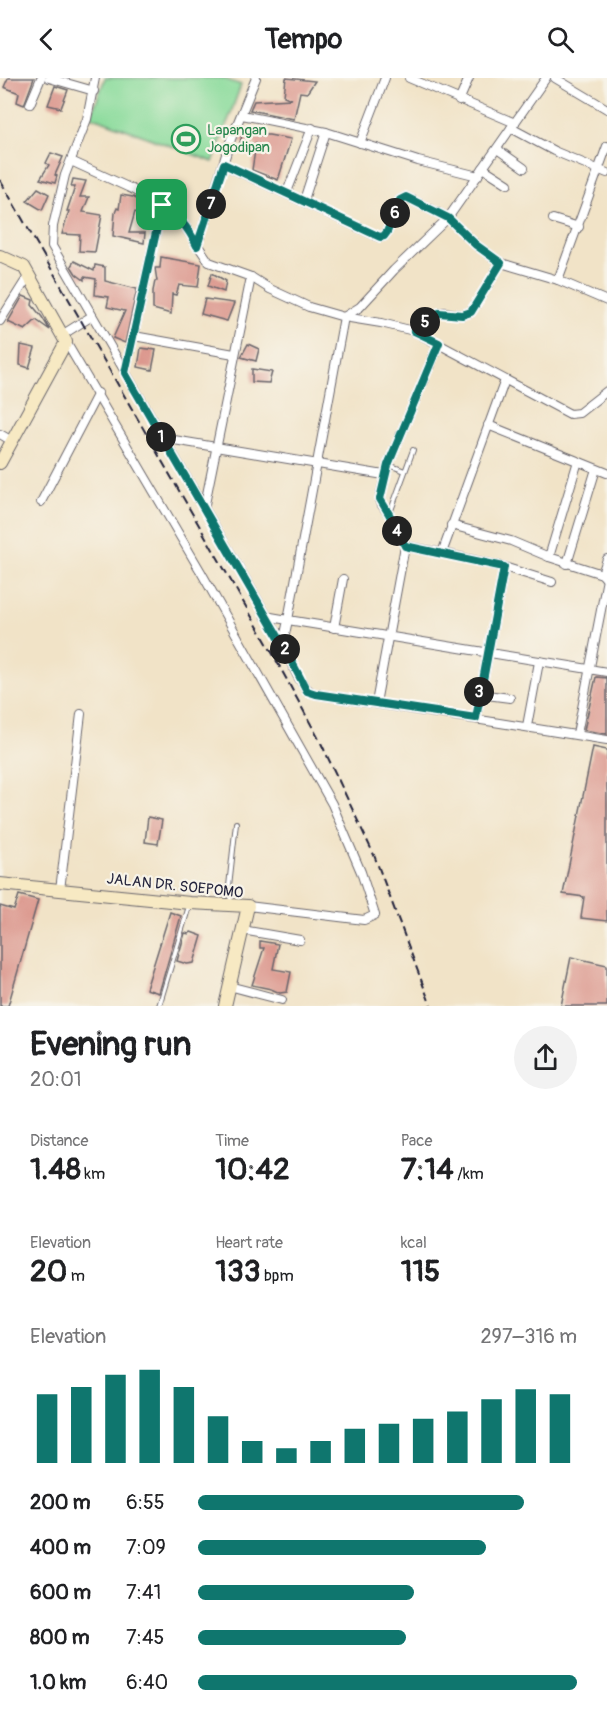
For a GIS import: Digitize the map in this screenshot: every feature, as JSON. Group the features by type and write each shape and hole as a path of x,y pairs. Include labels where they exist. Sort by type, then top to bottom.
{"street":[{"path":"30,104 41,78"},
{"path":"49,78 94,91"},
{"path":"95,78 94,91 84,127 65,175 53,226 52,246 283,645 304,687 311,693 607,740"},
{"path":"197,246 256,78"},
{"path":"360,143 385,78"},
{"path":"410,78 513,126 554,151 603,171"},
{"path":"459,101 469,78"},
{"path":"283,645 344,317 360,307 394,270 448,218 546,78"},
{"path":"555,78 607,109"},
{"path":"242,115 312,128 478,176"},
{"path":"287,192 312,128"},
{"path":"304,200 326,132"},
{"path":"558,280 603,171 607,146"},
{"path":"497,149 524,168"},
{"path":"71,160 162,205 178,216 209,262 251,277 270,289 309,306 344,317 414,331 570,414 579,413 607,392"},
{"path":"224,164 380,237 387,232 400,200 403,197 411,199 448,218 476,245 501,263 558,280 607,301"},
{"path":"483,168 508,184"},
{"path":"125,373 162,205"},
{"path":"553,219 579,227"},
{"path":"0,256 24,267 29,274 332,804 361,872 375,915 364,920 248,906"},
{"path":"414,331 439,313 462,315 471,312 501,263"},
{"path":"0,321 29,274"},
{"path":"204,509 251,277"},
{"path":"0,463 64,338 92,316"},
{"path":"134,336 234,354"},
{"path":"376,703 405,546 380,499 384,475 439,343"},
{"path":"442,553 505,380"},
{"path":"41,502 98,393"},
{"path":"488,425 607,473"},
{"path":"0,434 12,441"},
{"path":"162,438 384,475"},
{"path":"549,557 578,461"},
{"path":"567,564 596,469"},
{"path":"451,525 511,541 605,578"},
{"path":"405,546 504,567 552,582"},
{"path":"577,734 607,559"},
{"path":"476,718 504,567"},
{"path":"334,628 343,579"},
{"path":"265,616 607,672"},
{"path":"527,726 538,662"},
{"path":"479,694 510,698"},
{"path":"60,890 81,714"},
{"name":"JALAN DR. SOEPOMO","path":"0,884 190,903 248,906 225,1006"},
{"path":"242,930 300,940"},
{"path":"229,986 282,1000"}],"lane":[{"path":"389,514 413,450"},
{"path":"388,465 405,471"},
{"path":"231,904 229,886 236,823"},
{"path":"159,1006 190,903"}],"green space":[{"name":"Lapangan Jogodipan","path":"105,78 222,78 241,85 213,162 91,116"}],"building":[{"path":"8,78 34,78 24,105 17,102 19,93 4,87"},
{"path":"286,78 315,81 307,93 300,92 294,119 250,110 254,101 292,99 284,96"},
{"path":"55,86 68,90 61,108 48,105"},
{"path":"243,131 291,139 278,180 252,170 256,144 240,143"},
{"path":"51,153 63,157 55,175 57,176 55,183 40,179 49,165 46,163"},
{"path":"73,179 86,181 80,197 89,197 83,212 102,215 95,252 79,251 80,235 62,234 75,187 71,187"},
{"path":"38,188 49,194 42,210 27,201"},
{"path":"121,195 133,197 153,209 152,215 135,212 129,233 145,233 144,243 113,236 115,213 117,208 119,209"},
{"path":"161,257 201,264 198,287 179,285 176,295 172,294 171,314 153,309 153,291 155,281 157,281 155,268 160,268"},
{"path":"74,261 94,271 95,265 105,267 105,281 137,289 125,343 113,338 125,311 107,307 109,297 95,295 96,279 84,277 84,280 76,274 71,266"},
{"path":"212,273 226,281 224,292 208,286"},
{"path":"23,296 33,300 32,305 50,330 36,320 25,330 8,322"},
{"path":"205,299 234,303 227,321 201,314"},
{"path":"248,344 259,349 256,361 241,357"},
{"path":"21,345 35,348 29,368 20,365"},
{"path":"141,348 156,350 152,370 138,367"},
{"path":"252,369 272,372 269,383 252,382"},
{"path":"596,677 607,678 607,734 584,730"},
{"path":"593,747 607,750 607,921 581,918 584,897 563,894"},
{"path":"148,817 162,820 158,844 145,842"},
{"path":"19,895 38,900 8,1006 0,1006 0,906 14,910"},
{"path":"170,912 181,916 159,993 146,989"},
{"path":"191,932 202,936 194,963 187,964 177,961 185,933"},
{"path":"260,941 278,944 273,969 291,972 287,992 280,993 252,985 264,948 260,948"},
{"path":"571,957 607,965 607,1006 561,1006"}],"railway":[{"path":"0,180 268,645 321,743 374,855 431,1006"}],"place":[{"name":"Lapangan Jogodipan","path":"186,139"}],"route":[{"path":"224,164 287,192 374,236 384,236 400,200 406,197 448,218 476,245 501,263 471,312 467,315 439,313 414,331 439,343 384,475 380,499 405,546 504,567 476,718 316,694 307,691 304,687 283,645 125,373 162,205 185,224 197,246 224,164"}]}
